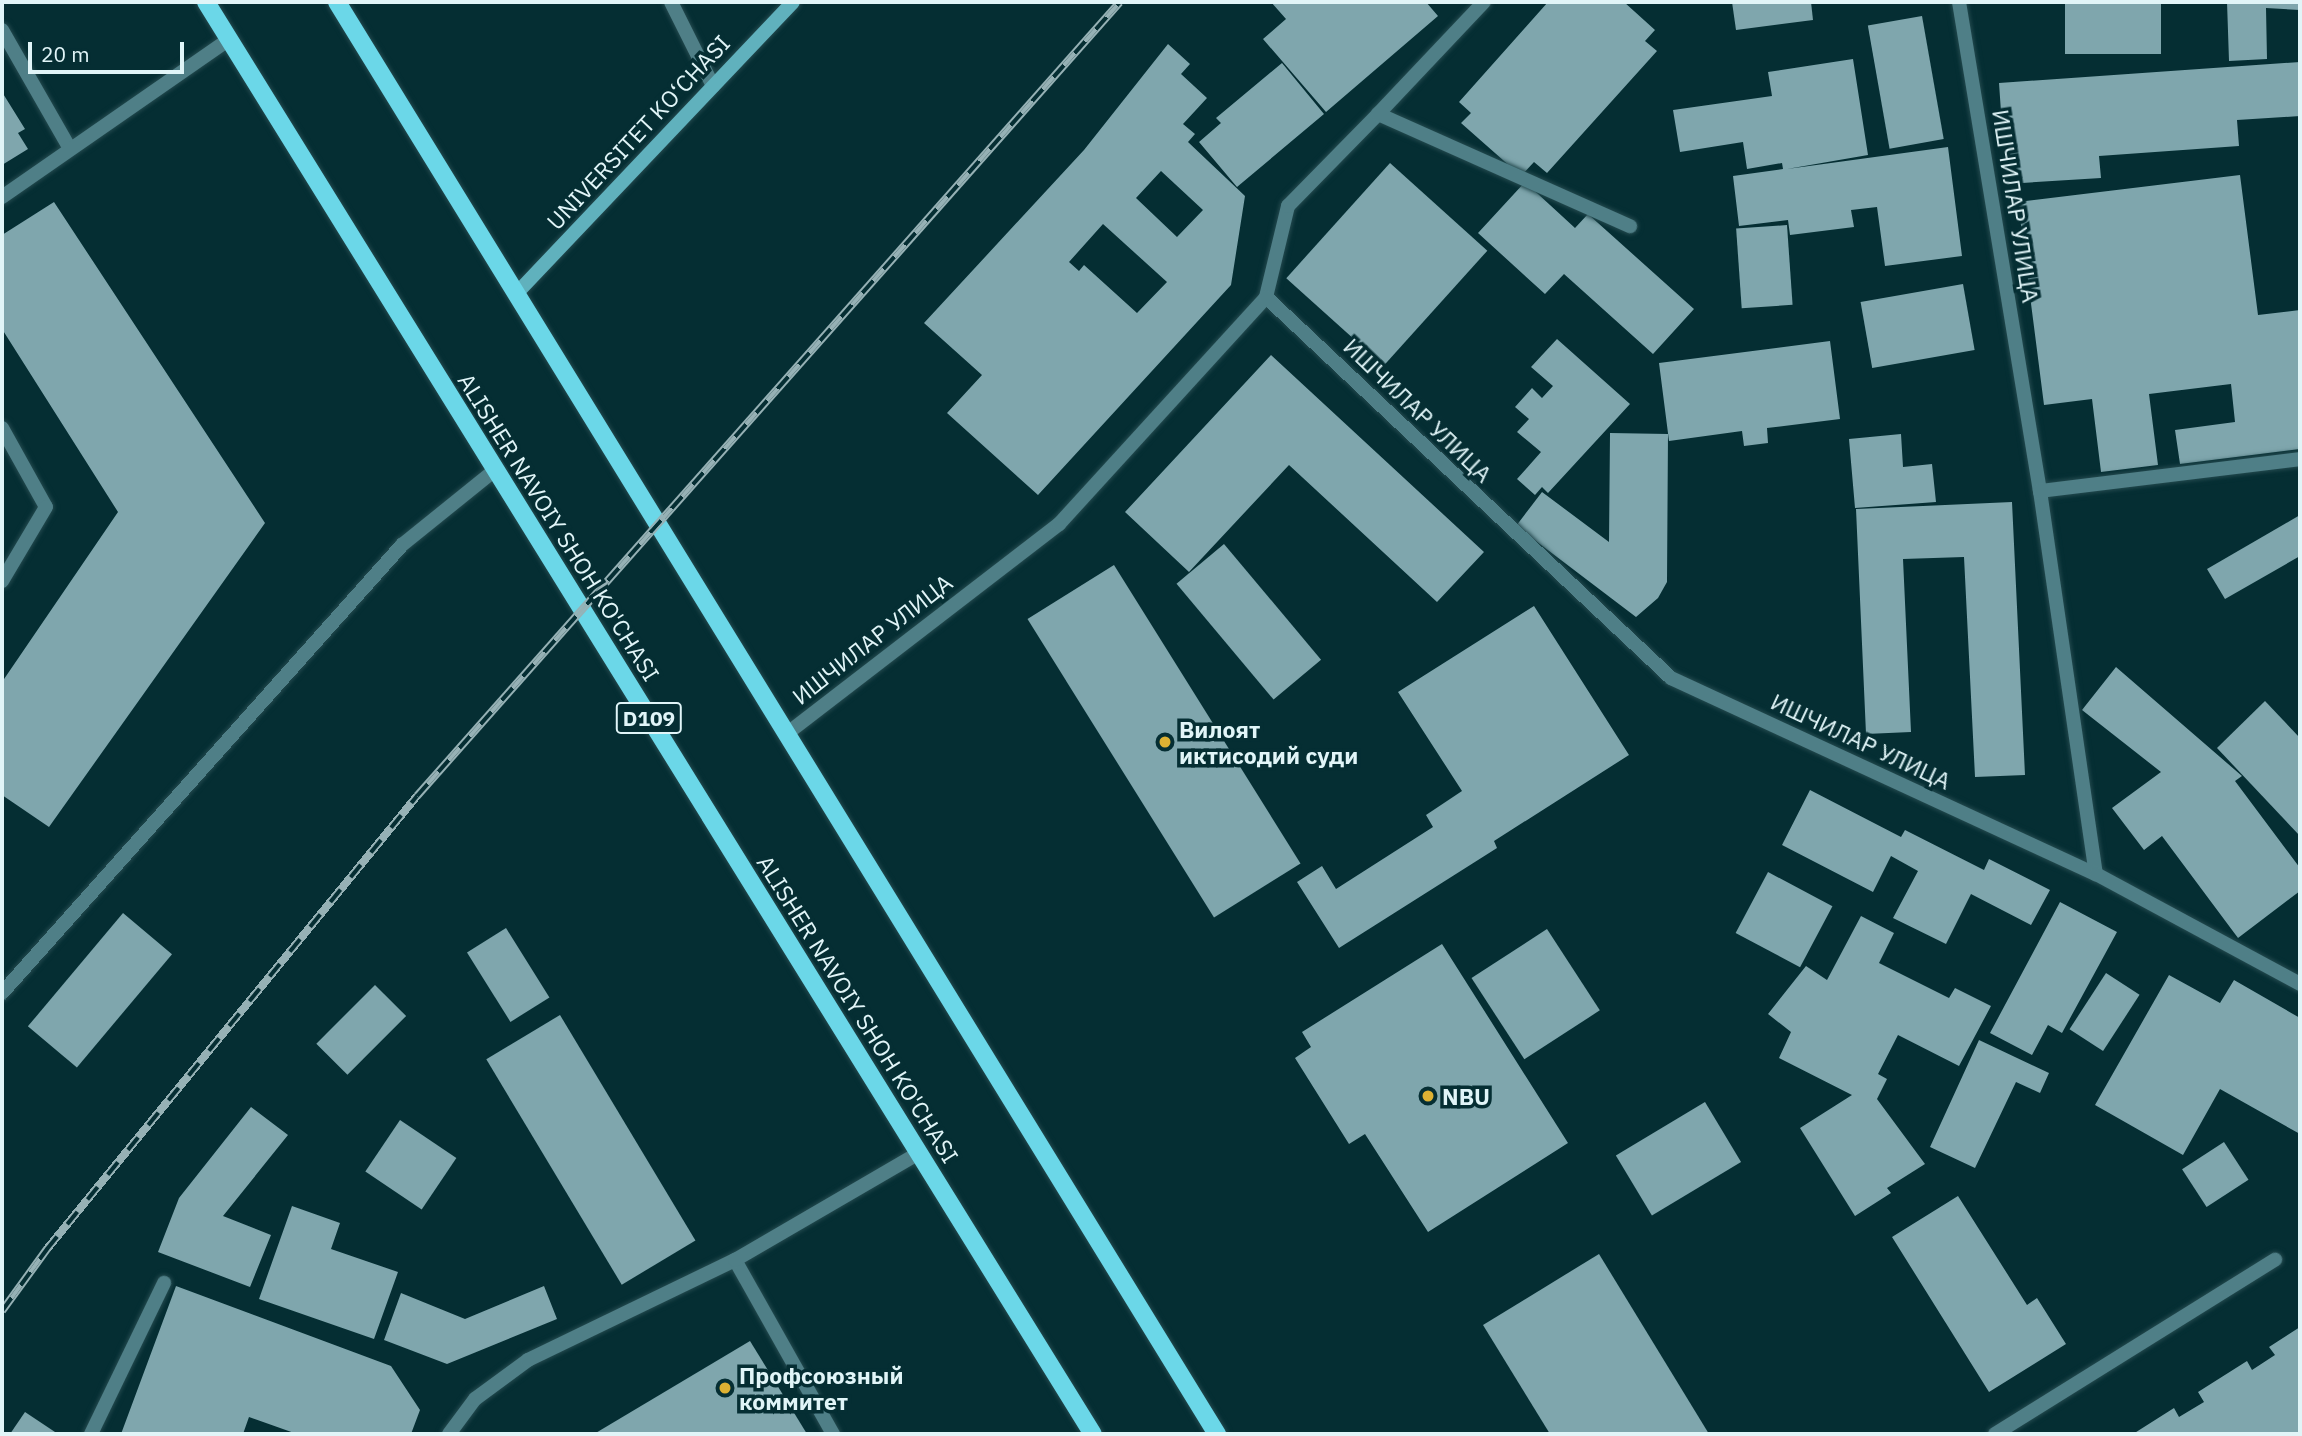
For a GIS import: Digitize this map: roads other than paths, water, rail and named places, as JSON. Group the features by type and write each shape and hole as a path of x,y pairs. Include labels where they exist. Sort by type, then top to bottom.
{"main road":[{"name":"ALISHER NAVOIY SHOH KO'CHASI","path":"206,2 1093,1434"},
{"path":"337,2 789,732 1217,1434"},
{"name":"UNIVERSITET KО‘CHASI","path":"516,294 793,2"}],"street":[{"path":"671,2 713,86"},
{"path":"1266,297 1288,206 1483,2"},
{"name":"ИШЧИЛАР УЛИЦА","path":"1959,2 2040,491 2096,874"},
{"path":"2,30 69,147"},
{"path":"2,197 69,147 229,38"},
{"path":"1378,114 1630,226"},
{"name":"ИШЧИЛАР УЛИЦА","path":"789,732 1059,524 1266,297 1671,678 2096,874 2300,984"},
{"path":"2,428 46,507 2,581"},
{"path":"2040,491 2300,459"},
{"path":"2,993 402,545 495,470"},
{"path":"449,1434 475,1399 528,1360 735,1260 919,1153"},
{"path":"735,1260 833,1434"},
{"path":"1995,1434 2275,1260"},
{"path":"91,1434 164,1283"}],"railway":[{"path":"2,1311 47,1249 417,796 1120,2"}],"place":[{"name":"Вилоят иктисодий суди","path":"1165,742"},
{"name":"NBU","path":"1428,1096"},
{"name":"Профсоюзный коммитет","path":"725,1388"}]}
